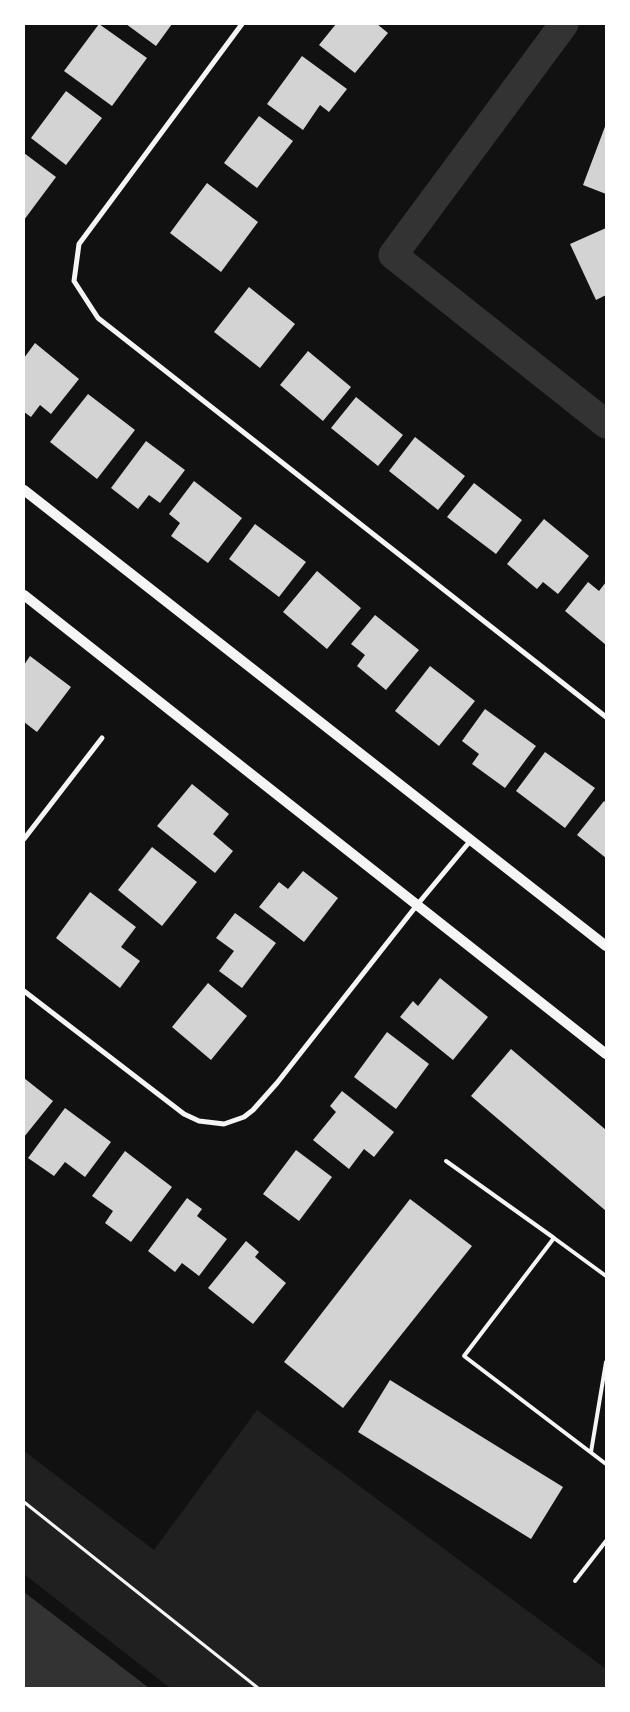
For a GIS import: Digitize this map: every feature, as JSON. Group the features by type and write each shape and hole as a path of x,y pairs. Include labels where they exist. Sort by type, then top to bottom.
{"main road":[{"path":"24,490 606,946"},
{"path":"24,595 606,1054"}],"street":[{"path":"242,24 79,244 74,281 98,318 606,716"},
{"path":"24,838 102,738"},
{"path":"24,991 184,1114 199,1121 224,1124 254,1110 263,1100 417,906 472,840"}],"lane":[{"path":"446,1161 606,1276"},
{"path":"554,1238 464,1356 606,1464"},
{"path":"591,1452 606,1362"},
{"path":"575,1581 606,1541"}],"path":[{"path":"24,1502 258,1688"}],"shaded area":[{"path":"257,1410 606,1669 606,1688 170,1688 24,1574 24,1451 154,1550"},
{"path":"24,1592 149,1688 24,1688"}],"building":[{"path":"99,24 147,58 112,106 64,71"},
{"path":"126,24 172,24 156,46"},
{"path":"336,24 377,24 388,33 355,73 319,45"},
{"path":"302,56 347,89 329,112 320,105 303,130 267,104"},
{"path":"66,91 102,118 66,165 31,138"},
{"path":"259,116 293,141 257,188 224,163"},
{"path":"606,124 606,194 583,185"},
{"path":"24,153 56,177 24,220"},
{"path":"207,183 258,222 221,272 170,233"},
{"path":"606,228 606,295 596,300 570,244"},
{"path":"249,287 295,324 260,368 214,332"},
{"path":"35,343 79,379 51,414 40,405 31,417 24,412 24,358"},
{"path":"308,351 351,387 323,421 280,385"},
{"path":"88,394 135,430 97,479 50,442"},
{"path":"356,397 403,435 378,466 331,428"},
{"path":"415,437 465,476 438,510 389,471"},
{"path":"146,441 185,470 160,503 149,495 138,509 111,488"},
{"path":"194,481 242,518 208,563 171,536 180,523 169,514"},
{"path":"474,483 522,520 496,554 447,517"},
{"path":"544,519 589,556 558,594 543,582 537,589 507,564"},
{"path":"255,524 306,562 279,597 229,559"},
{"path":"317,571 361,608 327,649 283,612"},
{"path":"588,582 599,591 606,582 606,645 565,611"},
{"path":"375,615 419,650 386,690 357,666 365,655 351,644"},
{"path":"30,656 71,687 37,732 24,722 24,665"},
{"path":"430,666 475,701 439,746 395,711"},
{"path":"485,709 536,746 505,788 472,764 479,754 462,741"},
{"path":"545,752 595,788 565,828 516,791"},
{"path":"192,784 229,814 213,834 233,851 215,873 157,826"},
{"path":"604,801 606,803 606,858 577,835"},
{"path":"152,847 197,882 162,926 118,890"},
{"path":"303,871 338,898 304,942 259,907 279,882 288,889"},
{"path":"90,892 136,927 121,947 140,961 120,988 56,938"},
{"path":"235,913 276,943 242,988 219,971 234,951 216,938"},
{"path":"440,978 488,1017 453,1060 400,1017 413,1001 418,1006"},
{"path":"208,983 247,1016 211,1060 172,1027"},
{"path":"387,1032 429,1064 396,1109 354,1077"},
{"path":"511,1049 606,1130 606,1211 471,1096"},
{"path":"24,1078 53,1101 24,1137"},
{"path":"342,1091 394,1132 374,1157 364,1149 349,1169 313,1140 336,1112 330,1106"},
{"path":"65,1108 111,1142 85,1177 65,1162 54,1176 28,1158"},
{"path":"296,1150 332,1177 299,1221 263,1194"},
{"path":"125,1151 172,1187 131,1242 105,1223 113,1211 92,1196"},
{"path":"187,1198 202,1209 197,1216 227,1239 199,1276 182,1263 175,1272 148,1251"},
{"path":"410,1199 472,1246 343,1408 284,1362"},
{"path":"246,1241 259,1252 255,1257 286,1283 253,1324 208,1288"},
{"path":"390,1380 563,1487 531,1539 358,1432"}],"waterway":[{"path":"564,24 393,255 606,424"}]}
